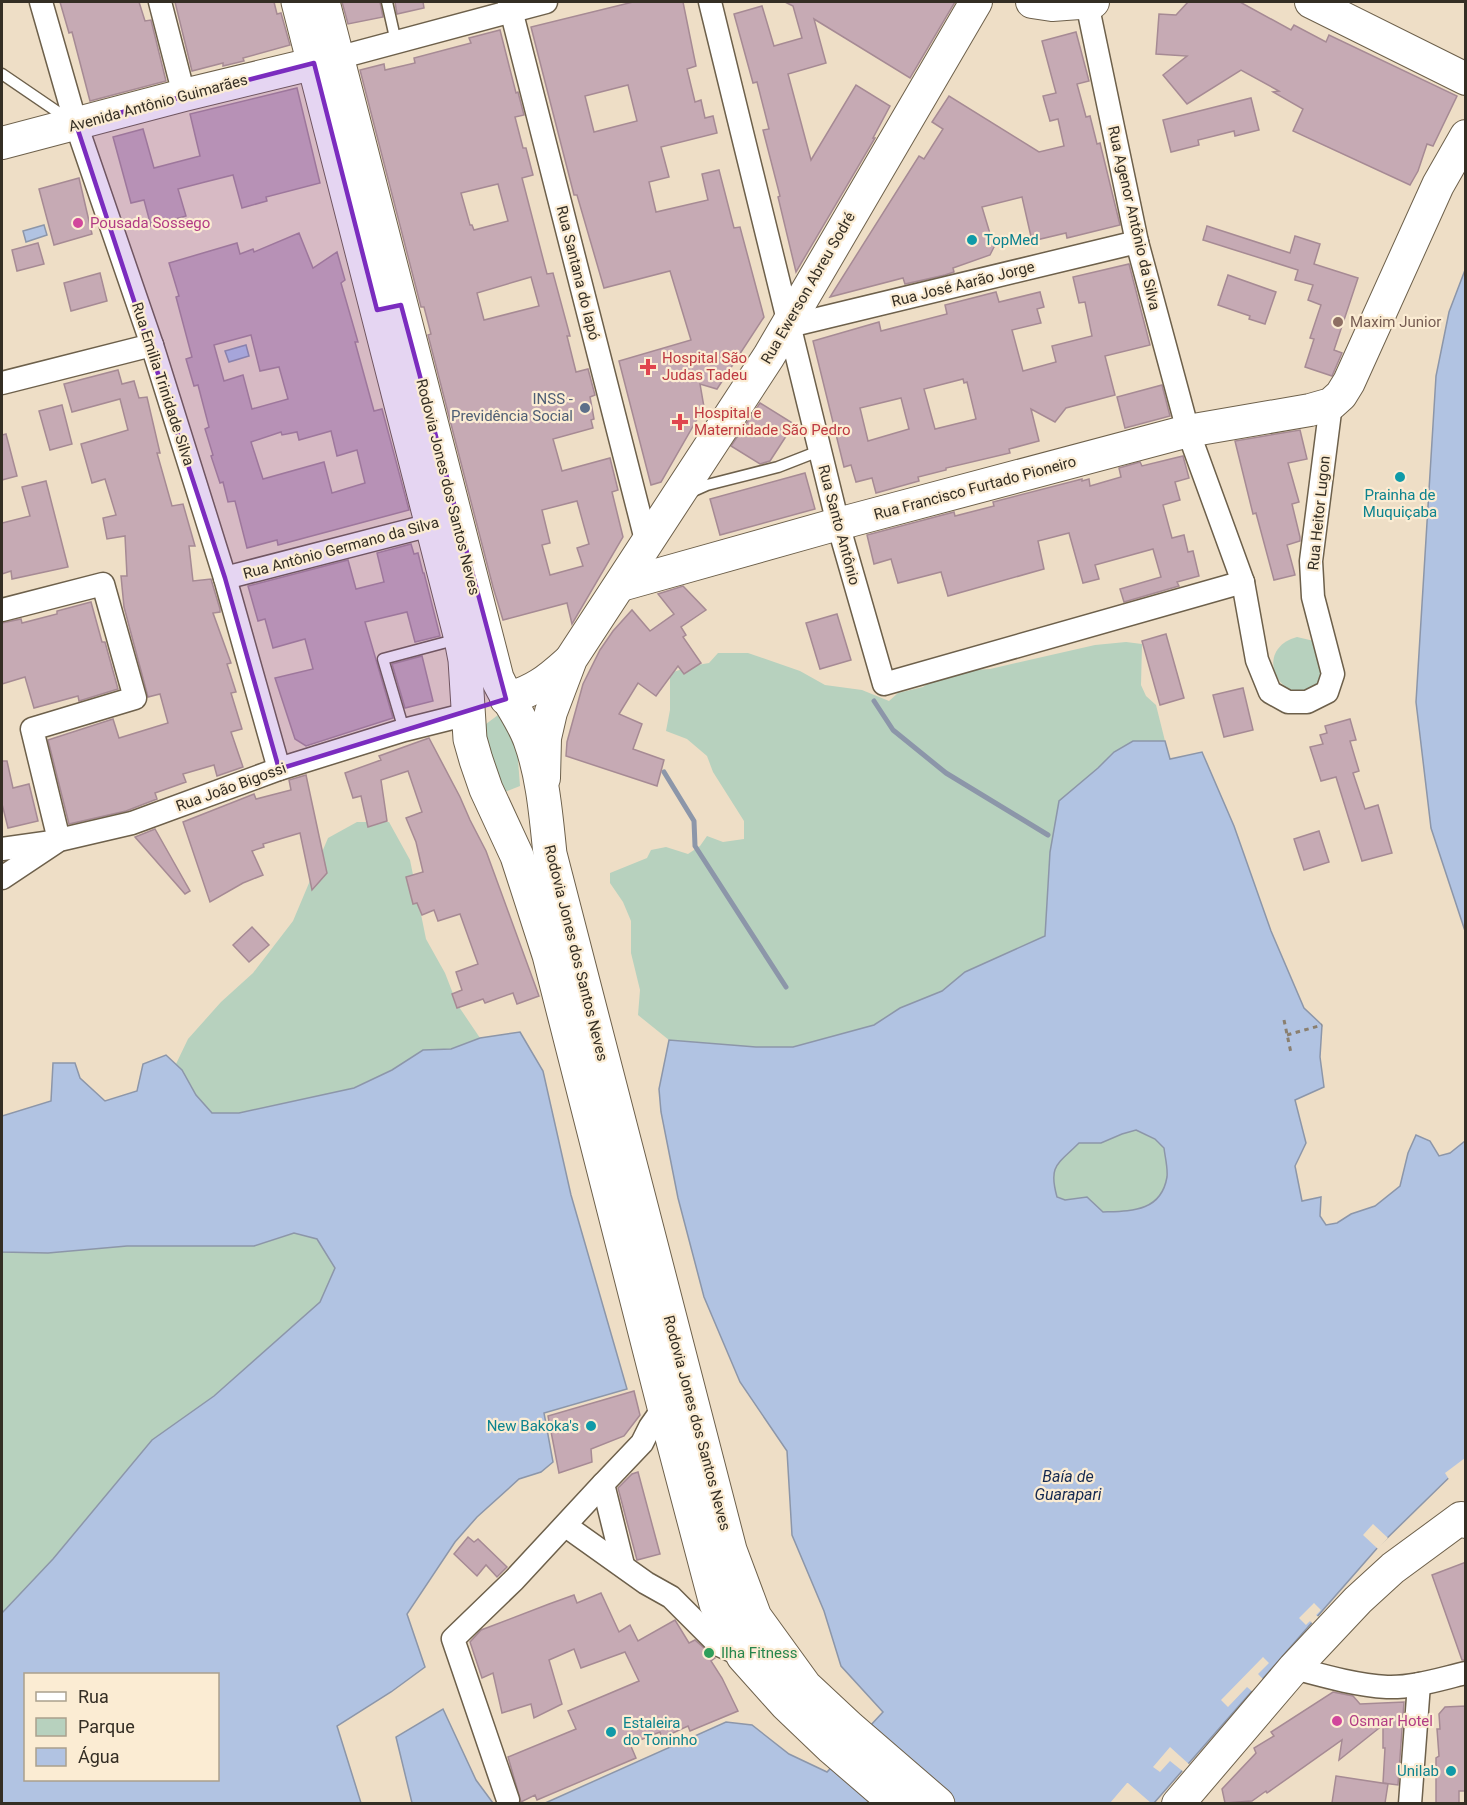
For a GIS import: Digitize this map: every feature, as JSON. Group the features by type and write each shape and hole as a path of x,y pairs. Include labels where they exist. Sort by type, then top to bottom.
{"main road":[{"name":"Rodovia Jones dos Santos Neves","path":"298,2 326,61 444,521 497,678 530,741 544,797 550,854 730,1550 755,1617 841,1738 897,1803"},
{"name":"Rodovia Jones dos Santos Neves","path":"323,2 326,61"},
{"name":"Rodovia Jones dos Santos Neves","path":"444,521 465,660 470,739 486,789 517,856 549,955 716,1604 743,1656 786,1704 938,1803"},
{"path":"468,714 486,703 506,699"}],"street":[{"name":"Rua Emilia Trinidade Silva","path":"41,2 76,124 152,345 225,578 279,769"},
{"path":"160,2 184,95"},
{"path":"326,61 396,42 510,6 546,2"},
{"name":"Rua Santo Antônio","path":"710,2 819,451 884,684 1243,582"},
{"name":"Rua Ewerson Abreu Sodré","path":"544,797 545,738 551,712 571,659 769,356 976,2"},
{"path":"1032,2 1052,5 1090,2"},
{"name":"Rua Agenor Antônio da Silva","path":"1090,2 1137,242 1188,431"},
{"path":"1311,2 1466,79"},
{"name":"Rua Santana do Iapó","path":"510,6 647,544"},
{"name":"Avenida Antônio Guimarães","path":"2,144 184,95 326,61"},
{"path":"1331,404 1341,395 1349,382 1438,185 1466,136"},
{"name":"Rua José Aarão Jorge","path":"788,324 1137,242"},
{"path":"2,383 152,345"},
{"name":"Rua Francisco Furtado Pioneiro","path":"621,585 838,524 1188,431 1310,410 1331,404"},
{"name":"Rua Heitor Lugon","path":"1188,431 1243,582 1257,660 1270,692 1288,702 1307,702 1327,692 1333,674 1313,597 1311,561 1331,404"},
{"name":"Rua Antônio Germano da Silva","path":"225,578 444,521"},
{"path":"2,610 103,584 135,698 32,729 59,840 2,849"},
{"name":"Rua Ewerson Abreu Sodré","path":"506,699 525,694 541,686 571,659"},
{"name":"Rua João Bigossi","path":"2,878 59,840 132,823 279,769 404,730 468,714"},
{"path":"508,1800 453,1639 514,1580 642,1443 664,1407"},
{"path":"603,1484 623,1565"},
{"path":"1178,1803 1199,1791 1294,1668 1367,1592 1393,1568 1464,1518"},
{"path":"566,1526 646,1583 671,1597 719,1645 743,1656"},
{"path":"1294,1668 1339,1680 1388,1687 1419,1684 1466,1673"},
{"path":"1410,1803 1419,1684"}],"lane":[{"path":"387,2 396,42"},
{"path":"2,74 76,124"},
{"path":"682,491 778,467 819,451"},
{"path":"404,730 383,659 461,639"}],"path":[{"path":"1284,1020 1291,1053"},
{"path":"1287,1035 1322,1025"}],"highlighted area":[{"path":"314,63 377,310 401,305 506,699 279,769 225,578 76,124"}],"green space":[{"path":"1297,637 1314,641 1321,647 1322,680 1309,689 1296,691 1285,686 1277,678 1273,667 1275,655 1282,644"},
{"path":"1126,642 1142,644 1141,685 1146,696 1156,705 1165,741 1133,741 1114,752 1098,768 1050,852 1045,936 965,972 942,991 900,1008 875,1025 793,1047 756,1047 669,1040 638,1015 640,990 631,953 631,921 623,902 610,883 610,873 647,858 651,850 666,847 688,854 700,846 707,836 723,842 744,839 744,821 713,772 707,756 687,739 666,731 670,710 670,673 709,663 718,653 748,653 800,671 825,685 862,690 889,701 898,693 923,687 934,679 956,671 990,669 1095,645"},
{"path":"498,715 513,722 520,739 518,760 520,786 505,792 484,744 486,724"},
{"path":"357,822 389,822 410,860 426,939 445,973 457,1004 480,1038 451,1049 423,1050 392,1070 354,1088 239,1113 212,1113 196,1095 176,1064 188,1039 221,1002 253,973 293,921 328,838"},
{"path":"1136,1130 1155,1139 1164,1148 1167,1177 1164,1189 1152,1203 1134,1210 1103,1212 1087,1197 1065,1200 1057,1197 1054,1171 1060,1161 1079,1143 1101,1143"},
{"path":"294,1233 317,1239 335,1268 320,1302 214,1396 152,1440 53,1559 2,1613 2,1252 48,1253 127,1246 254,1246"}],"water":[{"path":"44,225 47,235 26,242 23,231"},
{"path":"1465,270 1465,931 1431,828 1416,702 1436,376 1449,312"},
{"path":"246,345 249,356 229,362 225,351"},
{"name":"Baía de Guarapari","path":"1133,741 1165,741 1170,759 1202,752 1234,826 1271,931 1304,1008 1322,1025 1320,1057 1324,1087 1295,1100 1306,1143 1295,1166 1302,1201 1321,1197 1320,1216 1326,1225 1337,1223 1351,1214 1375,1206 1400,1186 1408,1153 1416,1135 1430,1141 1439,1156 1450,1153 1465,1141 1465,1462 1379,1546 1154,1803 1136,1803 1126,1795 1118,1804 543,1804 726,1722 752,1725 789,1754 827,1772 883,1712 841,1666 824,1611 792,1535 787,1451 740,1382 704,1297 678,1198 661,1112 659,1089 669,1040 756,1047 793,1047 874,1025 900,1008 942,991 965,972 1045,936 1050,852 1059,801 1114,752","holes":["1136,1130 1155,1139 1164,1148 1167,1177 1164,1189 1151,1203 1134,1210 1103,1212 1087,1197 1065,1200 1057,1197 1054,1171 1060,1161 1079,1143 1101,1143"]},
{"path":"520,1032 543,1071 571,1195 627,1389 544,1413 553,1462 541,1472 519,1479 477,1517 455,1542 407,1614 425,1667 391,1692 337,1726 361,1803 2,1803 2,1613 53,1559 152,1440 214,1396 320,1302 335,1268 317,1239 294,1233 254,1246 127,1246 48,1253 2,1252 2,1116 51,1101 53,1063 75,1063 80,1078 105,1101 137,1091 143,1064 166,1055 182,1070 196,1095 212,1113 239,1113 354,1088 392,1070 423,1050 451,1049 480,1038"},
{"path":"443,1709 476,1780 493,1803 412,1803 396,1737"}],"pier":[{"path":"1465,1458 1466,1466 1450,1481 1445,1473"},
{"path":"1373,1524 1388,1538 1378,1549 1363,1535"},
{"path":"1314,1603 1321,1610 1316,1615 1320,1618 1314,1625 1310,1621 1306,1625 1299,1618"},
{"path":"1263,1657 1269,1663 1258,1674 1265,1681 1254,1693 1247,1687 1228,1707 1221,1700"},
{"path":"1170,1747 1191,1766 1185,1773 1170,1761 1160,1772 1153,1767"},
{"path":"1127,1783 1151,1803 1131,1804 1126,1799 1122,1804 1110,1803"}],"building":[{"path":"60,2 139,2 145,21 151,20 166,81 90,101 72,32 69,33"},
{"path":"175,2 274,2 277,14 281,13 290,45 243,58 244,61 223,66 223,63 192,71"},
{"path":"342,2 380,2 383,17 348,24"},
{"path":"395,2 423,2 424,8 397,14"},
{"path":"633,2 683,2 696,66 687,69 695,102 701,100 705,118 713,116 717,133 661,147 669,177 649,182 656,212 708,200 702,174 719,170 734,228 740,227 764,317 717,389 700,384 704,407 661,482 651,485 619,361 691,340 670,271 604,288 577,195 574,195 531,27","holes":["628,85 637,121 594,132 585,96"]},
{"path":"785,2 955,2 910,78 814,19 826,63 788,74 811,160 856,85 890,106 873,138 875,138 796,272 763,130 769,129 757,82 753,83 734,14 762,6 774,46 802,38 793,6"},
{"path":"1188,2 1240,2 1291,30 1294,25 1326,42 1329,35 1457,96 1433,146 1427,144 1418,171 1410,185 1293,131 1303,109 1273,92 1279,91 1241,70 1187,104 1163,75 1187,56 1156,54 1159,14 1176,15"},
{"path":"500,30 524,115 515,117 533,175 522,178 547,274 553,273 570,336 567,336 576,372 588,369 595,395 590,397 594,419 591,420 593,428 553,439 562,471 610,458 618,490 612,492 623,537 572,624 567,603 503,620 428,335 431,334 424,307 421,307 360,70 384,64 385,70 415,63 414,58 471,43 469,38","holes":["498,184 508,221 474,230 470,225 461,193","531,277 539,306 484,320 477,293","577,501 589,544 577,548 583,566 550,575 542,545 550,543 542,510"]},
{"path":"1076,32 1089,81 1077,84 1086,117 1090,116 1097,144 1100,143 1120,225 1067,238 1066,233 1032,241 1022,197 982,207 994,247 990,255 953,268 954,272 945,275 905,284 903,278 830,297 919,156 924,159 943,129 932,122 949,96 1039,152 1064,146 1058,119 1050,121 1043,96 1056,93 1042,41"},
{"path":"297,88 320,183 266,197 267,201 242,208 233,175 205,182 178,189 186,216 151,226 144,200 131,203 113,137 143,129 154,168 200,156 190,114"},
{"path":"1251,98 1259,130 1235,136 1234,131 1198,140 1199,145 1171,152 1163,120"},
{"path":"79,178 92,234 54,245 39,189"},
{"path":"1207,226 1290,253 1295,236 1320,244 1314,264 1358,278 1334,350 1342,353 1332,376 1305,367 1314,339 1310,338 1321,305 1308,300 1313,285 1295,280 1298,270 1203,240"},
{"path":"299,233 313,268 337,252 345,280 341,283 374,411 382,409 409,510 278,545 277,540 247,548 235,501 228,502 223,482 220,483 211,456 213,455 205,429 209,427 198,385 194,386 186,359 192,357 176,297 179,296 169,263 237,243 240,254 253,249 254,252","holes":["251,335 260,371 279,367 288,399 252,409 243,375 224,381 214,345","331,431 337,456 357,450 365,483 332,493 324,462 263,479 251,442 281,432 282,435 297,432 299,440"]},
{"path":"38,243 44,264 17,271 12,250"},
{"path":"1129,264 1150,345 1105,356 1115,395 1066,408 1055,422 1031,409 1039,441 1009,449 1010,453 946,468 946,470 918,477 919,481 876,493 872,478 856,482 851,465 844,467 813,341 879,322 881,331 947,314 945,305 996,292 999,302 1040,292 1044,307 1037,309 1041,323 1012,330 1023,371 1056,362 1052,346 1092,336 1085,302 1079,303 1073,277","holes":["963,379 964,383 967,382 976,419 935,429 924,389","901,398 909,429 868,441 860,408"]},
{"path":"100,273 107,301 71,311 64,283"},
{"path":"1228,275 1276,292 1265,324 1218,305"},
{"path":"118,370 122,384 134,381 139,398 147,397 160,453 157,453 172,506 183,504 195,546 189,546 193,581 211,579 220,609 220,612 213,613 231,663 227,664 236,692 231,693 242,729 231,732 243,767 217,776 214,765 183,774 186,782 155,793 157,799 126,811 69,824 48,740 113,719 119,738 168,723 160,694 148,697 124,607 121,576 127,576 125,536 107,539 103,518 116,515 105,479 92,483 81,444 128,430 120,399 72,412 64,384"},
{"path":"1162,385 1170,416 1125,428 1117,397"},
{"path":"760,403 794,424 770,461 760,464 731,446"},
{"path":"62,405 72,444 50,450 39,411"},
{"path":"1300,430 1307,459 1288,463 1299,502 1292,504 1300,541 1287,545 1295,575 1274,580 1256,513 1253,514 1235,441"},
{"path":"6,434 17,476 2,480 2,435"},
{"path":"1183,456 1189,478 1175,482 1180,500 1163,505 1172,538 1184,535 1188,552 1193,551 1199,576 1177,582 1179,586 1124,602 1120,589 1161,577 1153,549 1095,565 1099,579 1083,583 1069,533 1038,541 1044,569 948,596 941,572 898,583 891,559 874,564 867,535 954,512 955,516 994,506 993,502 1082,479 1082,481 1089,479 1090,486 1121,477 1119,468 1140,462 1142,466"},
{"path":"805,473 815,509 720,535 710,499"},
{"path":"46,481 68,567 12,579 11,571 2,574 2,523 30,516 22,487"},
{"path":"411,544 414,554 418,553 440,636 415,642 407,612 365,622 393,718 306,746 295,739 275,678 313,669 305,639 273,648 265,619 258,621 248,586 348,560 356,589 384,582 377,553"},
{"path":"683,586 706,610 681,627 686,635 683,637 701,663 684,674 678,666 656,696 638,683 619,714 642,724 633,749 664,760 657,786 566,756 567,742 583,684 600,650 613,631 632,610 650,631 674,614 658,594"},
{"path":"91,602 118,689 79,701 78,696 34,708 25,677 2,684 2,623 21,619 22,623"},
{"path":"837,614 851,660 820,669 806,623"},
{"path":"1166,634 1184,698 1160,705 1142,641"},
{"path":"422,656 433,701 405,708 392,664"},
{"path":"1243,688 1253,730 1224,737 1213,695"},
{"path":"1350,719 1356,740 1350,741 1359,771 1353,773 1365,809 1378,805 1392,853 1362,861 1336,777 1321,781 1310,747 1323,744 1320,735 1327,733 1325,726"},
{"path":"429,738 486,851 539,996 517,1004 513,993 485,1003 483,999 457,1008 452,994 462,990 456,972 478,964 460,914 438,921 434,910 422,915 417,903 413,904 406,877 423,872 416,842 406,818 422,812 408,771 381,780 387,821 368,827 361,796 353,798 345,773 381,760 379,756"},
{"path":"2,761 7,761 13,788 29,784 38,821 8,828 2,804"},
{"path":"306,775 327,873 312,890 300,833 263,844 264,847 252,851 263,875 243,883 210,902 183,822 254,794 256,799 291,790 289,780"},
{"path":"155,829 190,891 185,894 135,837"},
{"path":"1319,831 1329,862 1304,870 1294,839"},
{"path":"252,927 269,945 249,962 233,945"},
{"name":"New Bakoka's","path":"634,1391 640,1415 624,1436 591,1449 592,1462 559,1473 548,1416"},
{"path":"638,1472 660,1554 637,1560 618,1488 632,1474"},
{"path":"468,1537 474,1542 478,1539 507,1567 497,1577 486,1565 477,1576 454,1554"},
{"path":"1466,1562 1466,1660 1462,1660 1432,1575"},
{"path":"601,1593 619,1632 630,1625 638,1641 675,1620 689,1643 695,1640 715,1658 711,1661 738,1711 690,1731 688,1726 662,1738 660,1732 630,1744 636,1758 537,1800 535,1795 521,1802 508,1757 576,1729 568,1711 639,1681 625,1652 581,1668 574,1649 549,1660 562,1704 534,1718 531,1704 502,1713 493,1673 482,1678 470,1642 481,1630 549,1604 574,1595 577,1603"},
{"path":"1333,1692 1353,1696 1360,1704 1404,1702 1398,1785 1383,1783 1385,1748 1383,1748 1383,1725 1339,1760 1342,1740 1267,1793 1266,1791 1252,1801 1225,1803 1222,1789 1256,1753 1254,1748 1274,1736 1271,1732"},
{"path":"1466,1706 1466,1791 1459,1791 1459,1803 1436,1803 1439,1714 1445,1707"},
{"path":"1336,1776 1388,1784 1385,1803 1332,1803"}],"waterway":[{"path":"874,701 893,730 946,773 1048,835"},
{"path":"664,772 694,821 695,846 786,987"}],"place":[{"name":"Pousada Sossego","path":"78,223"},
{"name":"TopMed","path":"972,240"},
{"name":"Maxim Junior","path":"1338,322"},
{"name":"Hospital São Judas Tadeu","path":"648,367"},
{"name":"INSS - Previdência Social","path":"585,408"},
{"name":"Hospital e Maternidade São Pedro","path":"680,422"},
{"name":"Prainha de Muquiçaba","path":"1400,477"},
{"name":"New Bakoka's","path":"591,1426"},
{"name":"Ilha Fitness","path":"709,1653"},
{"name":"Osmar Hotel","path":"1337,1721"},
{"name":"Estaleira do Toninho","path":"611,1732"},
{"name":"Unilab","path":"1451,1771"}]}
